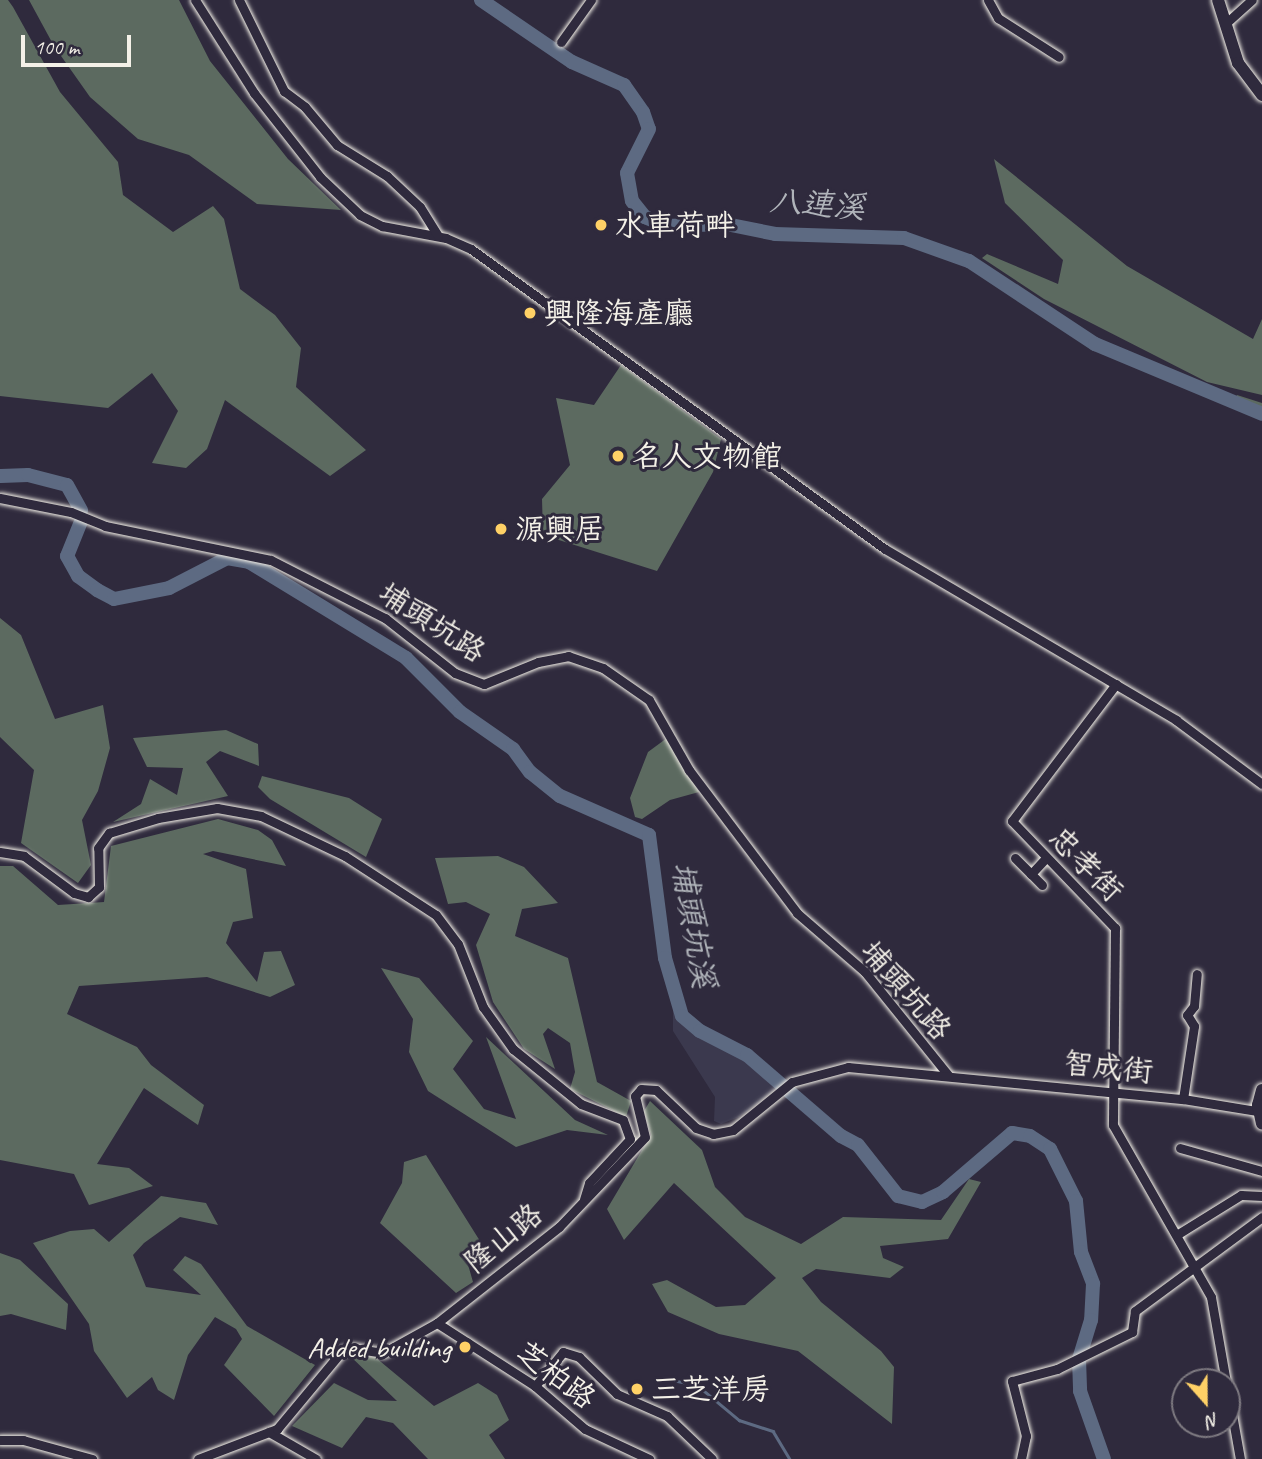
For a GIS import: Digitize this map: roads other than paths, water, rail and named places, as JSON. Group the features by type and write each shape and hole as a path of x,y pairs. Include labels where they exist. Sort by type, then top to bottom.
{"main road":[{"path":"1218,0 1238,63 1262,94"},
{"path":"1261,1116 1262,1090"}],"street":[{"path":"195,0 254,93 341,200 382,226 438,236 495,265 570,324 885,549 1116,684 1210,743 1262,784"},
{"path":"239,0 284,91 305,107 337,145 387,176 420,207 438,236"},
{"path":"561,42 591,0"},
{"path":"988,0 998,18 1059,57"},
{"path":"1225,24 1252,0"},
{"name":"埔頭坑路","path":"0,498 71,512 105,526 271,560 385,618 455,673 484,684 538,662 568,656 603,668 649,699 688,770 789,903 814,931 866,972 948,1075"},
{"name":"忠孝街","path":"1116,684 1012,821 1115,928 1118,970 1113,1125 1198,1268 1211,1297 1224,1368"},
{"path":"0,852 23,856 74,892 88,897 99,887 99,848 108,833 158,818 217,808 261,816 345,856 436,915 458,944 483,1007 513,1049 581,1104 623,1120 630,1139 589,1183 584,1199"},
{"path":"1015,858 1042,885"},
{"path":"1031,874 1046,858"},
{"path":"1183,1099 1194,1026 1187,1015 1194,1006 1197,974"},
{"name":"隆山路","path":"198,1459 277,1429 342,1351 352,1348 383,1353 437,1323 559,1227 645,1137 635,1096 641,1089 656,1090 696,1128 713,1134 733,1130 792,1082 848,1067 948,1075"},
{"name":"智成街","path":"948,1075 1183,1099 1261,1116"},
{"path":"1180,1149 1262,1171"},
{"path":"1178,1234 1241,1195 1262,1196"},
{"path":"1021,1459 1026,1436 1012,1381 1086,1356 1132,1332 1135,1311 1198,1268 1262,1217"},
{"name":"芝柏路","path":"437,1323 535,1386 585,1429 649,1459"},
{"path":"535,1386 563,1352 579,1357 617,1394 667,1416 712,1459"},
{"path":"270,1432 316,1459"},
{"name":"忠孝街","path":"1236,1438 1240,1459"},
{"path":"0,1440 23,1440 92,1459"}],"waterway":[{"name":"八連溪","path":"481,0 572,62 624,85 643,112 649,129 627,173 632,201 645,217 666,226 726,224 775,234 904,238 969,261 1095,344 1262,414"},
{"name":"埔頭坑溪","path":"1,476 28,475 67,485 81,510"},
{"name":"埔頭坑溪","path":"82,519 67,556 78,576 97,590 114,599 169,588 227,558 249,562 406,658 460,712 513,749 530,772 560,796 649,835 665,958 682,1016 700,1031 747,1055 841,1136 858,1145 898,1196 922,1202 943,1192 1012,1133 1030,1136 1050,1149 1076,1201 1081,1252 1093,1284 1091,1320 1079,1359 1080,1391 1104,1459"},
{"path":"672,1380 697,1385 739,1420 773,1431 790,1459"}],"place":[{"name":"水車荷畔","path":"601,225"},
{"name":"興隆海產廳","path":"530,313"},
{"name":"名人文物館","path":"618,456"},
{"name":"源興居","path":"501,529"},
{"name":"Added building","path":"465,1347"},
{"name":"三芝洋房","path":"637,1389"}]}
